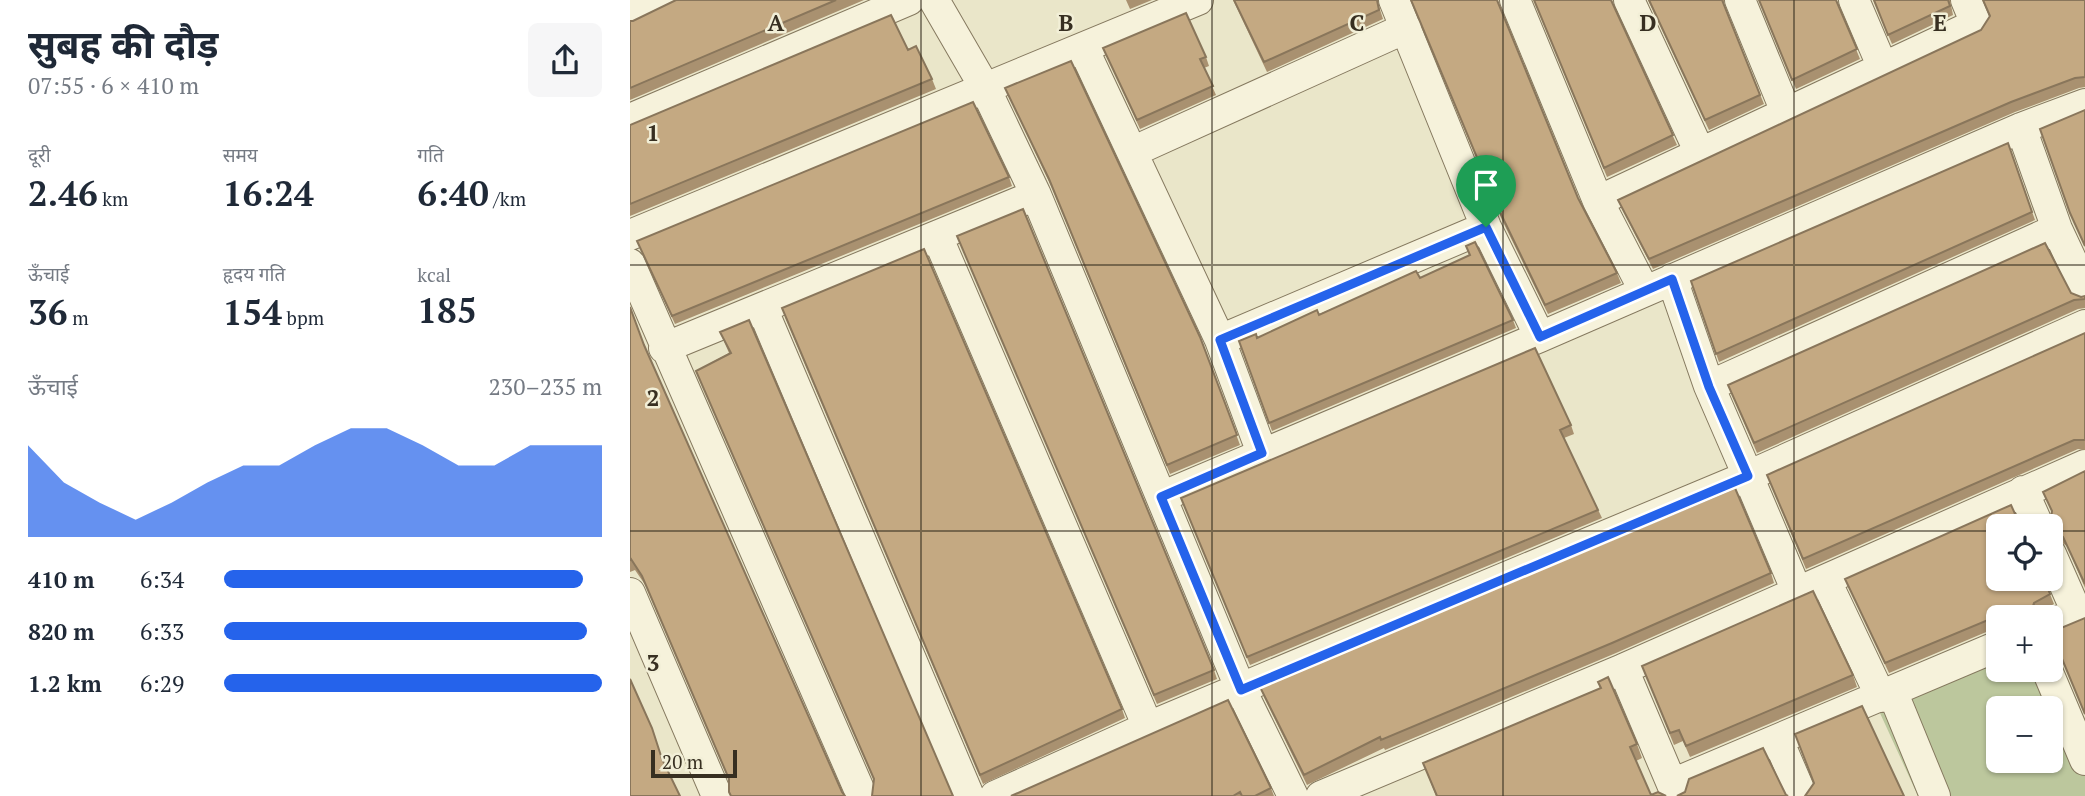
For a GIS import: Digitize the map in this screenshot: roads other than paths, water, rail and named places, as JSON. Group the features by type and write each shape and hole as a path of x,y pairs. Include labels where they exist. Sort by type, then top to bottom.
{"street":[{"path":"630,15 666,0"},
{"path":"630,119 909,0"},
{"path":"934,0 985,88 1036,195 1241,690 1293,796"},
{"path":"630,235 985,88 1084,50 1198,0"},
{"path":"1394,0 1486,227 1540,337"},
{"path":"1515,0 1598,201 1644,290"},
{"path":"1629,0 1700,153"},
{"path":"1740,0 1786,112"},
{"path":"1854,0 1883,68"},
{"path":"1598,201 1976,24 1966,0"},
{"path":"1132,152 1406,28"},
{"path":"1084,50 1220,340 1262,453"},
{"path":"1161,497 1540,337 2021,128 2085,104"},
{"path":"2021,128 2057,229 2085,289"},
{"path":"664,348 1036,195"},
{"path":"1220,340 1486,227"},
{"path":"1709,387 2057,229"},
{"path":"937,236 1148,727"},
{"path":"630,264 664,348 862,796"},
{"path":"1672,279 1709,387 1798,594"},
{"path":"761,308 970,796"},
{"path":"995,796 1148,727 1748,476 2085,325"},
{"path":"1321,796 1798,594 2085,465"},
{"path":"2023,491 2033,514"},
{"path":"1826,581 1886,694 1935,796"},
{"path":"2063,591 2071,615"},
{"path":"630,593 717,796"},
{"path":"1623,669 1675,790 1778,740 1986,651"},
{"path":"2052,682 2085,760"},
{"path":"1778,740 1802,796"}]}
